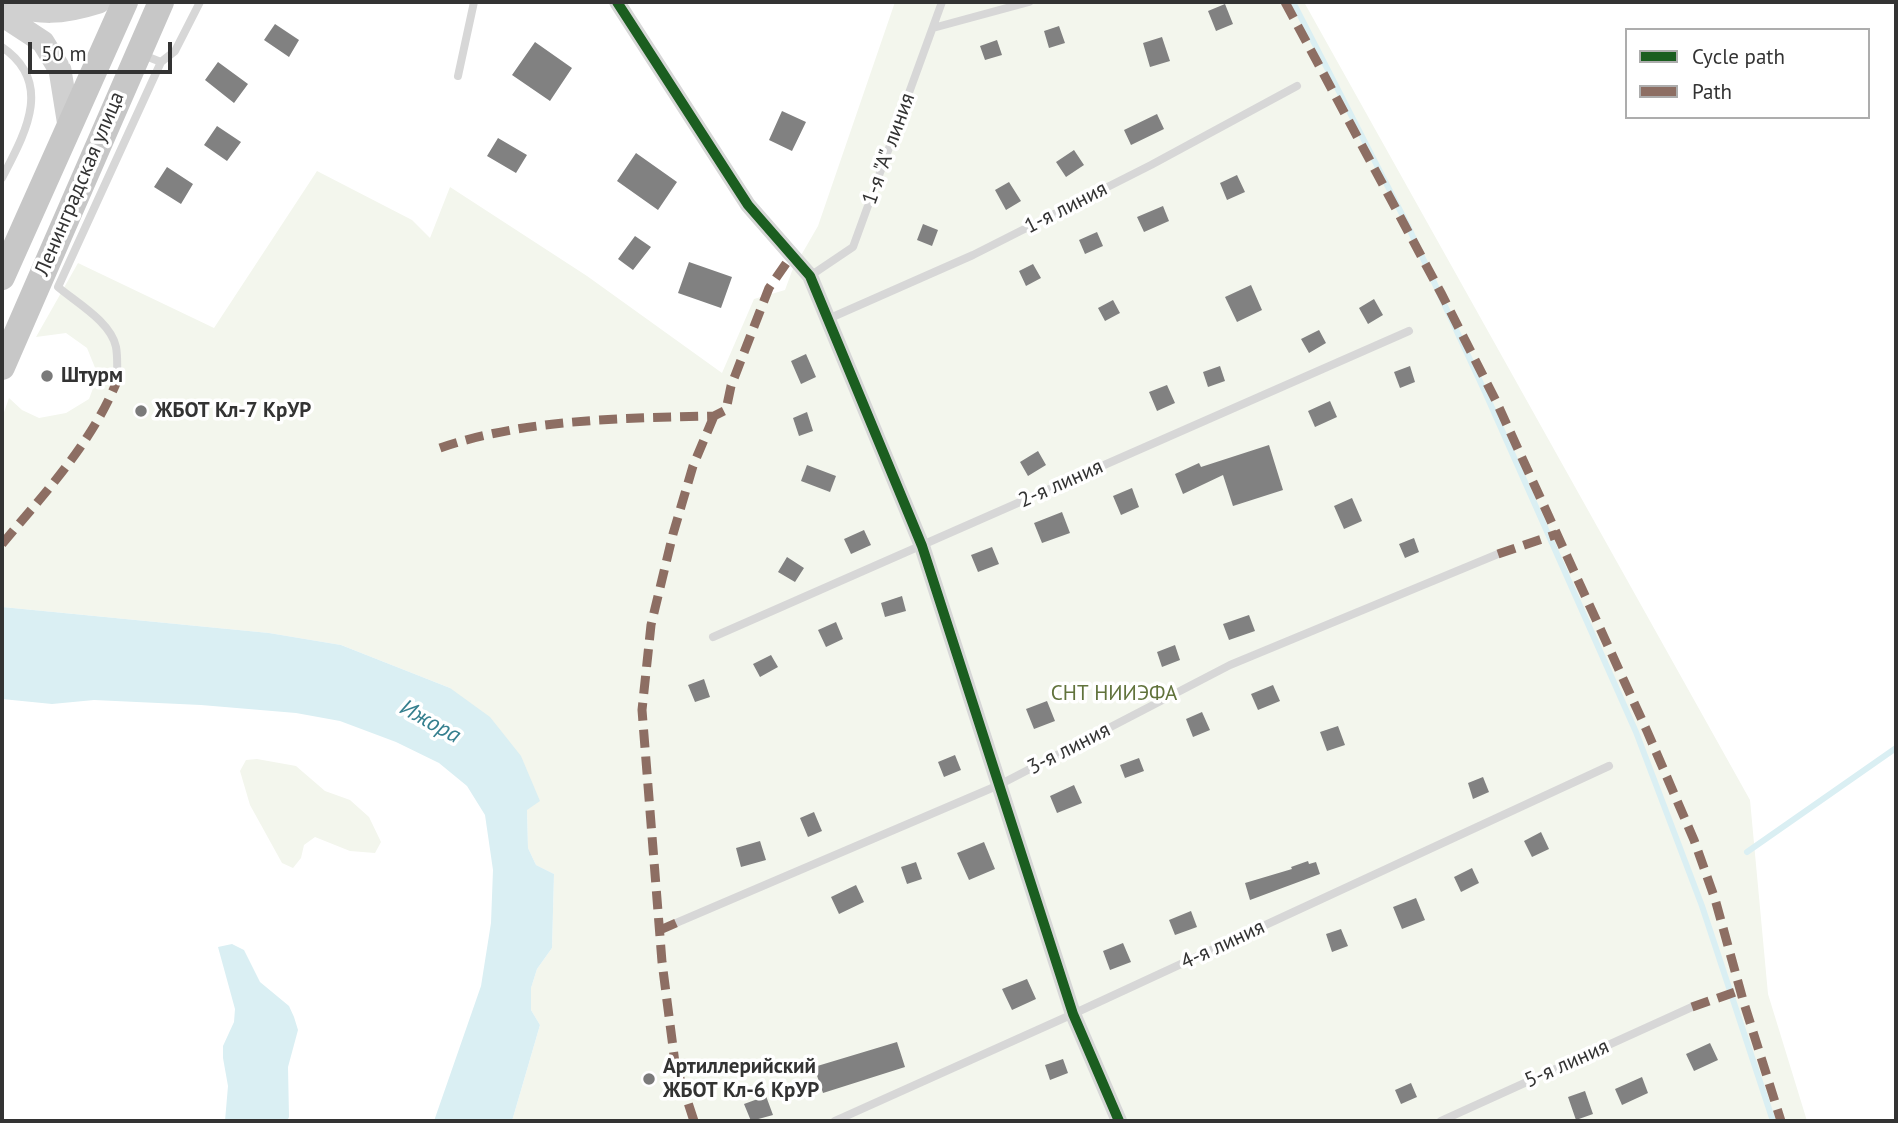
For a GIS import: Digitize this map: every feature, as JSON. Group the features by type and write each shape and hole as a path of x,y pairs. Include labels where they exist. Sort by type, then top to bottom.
{"highway":[{"name":"Ленинградская улица","path":"2,277 125,2"},
{"name":"Ленинградская улица","path":"2,367 149,58 161,2"}],"main road":[{"path":"2,5 44,13 62,13 80,4"},
{"path":"2,15 43,42 60,70 69,126"}],"street":[{"path":"617,2 748,205 810,276 922,547 1073,1014 1119,1121"}],"lane":[{"path":"117,381 117,349 113,337 105,326 58,287 149,58 175,51 200,2"},
{"path":"458,76 474,2"},
{"name":"1-я \"А\" линия","path":"810,276 853,247 942,2"},
{"path":"933,28 1029,2"},
{"path":"2,47 22,67 32,88 27,127 2,178"},
{"name":"1-я линия","path":"828,319 974,255 1151,165 1297,86"},
{"name":"2-я линия","path":"713,637 1409,331"},
{"name":"3-я линия","path":"676,923 999,785 1230,665 1498,554"},
{"name":"4-я линия","path":"835,1121 1609,766"},
{"name":"5-я линия","path":"1441,1121 1692,1007"}],"green space":[{"name":"СНТ НИИЭФА","path":"895,2 1304,2 1750,800 1768,994 1807,1121 512,1121 540,1025 531,1010 531,988 537,969 552,948 554,874 536,865 528,848 527,810 450,688 341,645 269,633 2,607 2,418 9,398 22,410 39,418 66,413 89,399 98,375 87,348 66,333 36,337 78,263 214,328 317,171 412,220 430,238 450,187 587,276 722,373 754,299 785,290 792,271 818,226"},
{"path":"257,759 296,766 325,791 350,800 369,817 381,842 375,853 350,851 315,837 304,845 301,858 293,868 282,863 250,805 240,771 246,760"}],"water":[{"name":"Ижора","path":"2,607 269,633 341,645 450,688 490,717 521,756 540,801 527,810 528,848 536,865 554,874 552,948 537,969 531,988 531,1010 540,1025 512,1121 434,1121 481,986 491,923 493,870 485,815 467,786 439,763 396,742 340,721 296,713 201,705 94,700 52,704 2,699"},
{"path":"232,944 244,950 260,982 289,1006 294,1017 298,1030 288,1067 287,1121 225,1121 228,1086 223,1046 234,1022 235,1009 218,947"}],"building":[{"path":"1225,4 1233,24 1216,31 1208,11"},
{"path":"275,24 299,40 289,57 264,40"},
{"path":"1059,26 1065,43 1049,48 1044,31"},
{"path":"1162,37 1170,61 1150,67 1143,43"},
{"path":"997,40 1002,55 985,60 980,46"},
{"path":"535,42 572,68 550,101 512,75"},
{"path":"218,62 248,84 234,103 205,80"},
{"path":"782,111 806,122 792,151 769,140"},
{"path":"1157,114 1164,129 1131,145 1124,130"},
{"path":"217,126 241,142 227,161 204,145"},
{"path":"498,138 527,155 516,173 487,156"},
{"path":"1074,150 1084,165 1066,177 1056,162"},
{"path":"636,153 677,182 658,210 617,181"},
{"path":"167,167 193,184 181,204 154,187"},
{"path":"1237,175 1245,192 1227,200 1220,183"},
{"path":"1009,182 1021,201 1006,210 995,190"},
{"path":"1163,206 1169,221 1144,232 1137,217"},
{"path":"923,224 938,230 932,246 917,240"},
{"path":"1097,232 1103,246 1085,254 1079,240"},
{"path":"635,236 651,247 633,270 618,259"},
{"path":"689,262 732,277 721,308 678,293"},
{"path":"1033,264 1041,278 1026,286 1019,271"},
{"path":"1251,285 1262,310 1237,322 1225,297"},
{"path":"1374,299 1383,315 1368,324 1359,308"},
{"path":"1113,300 1120,313 1105,321 1098,308"},
{"path":"1319,330 1326,343 1309,353 1301,339"},
{"path":"806,354 816,377 801,384 791,361"},
{"path":"1220,366 1225,381 1208,387 1203,372"},
{"path":"1410,366 1415,382 1400,388 1394,372"},
{"path":"1167,385 1175,403 1157,411 1149,392"},
{"path":"1330,401 1337,417 1315,427 1308,411"},
{"path":"807,412 813,431 799,436 793,418"},
{"path":"1269,445 1283,490 1233,506 1223,475 1183,494 1175,474 1199,463 1201,467"},
{"path":"1038,451 1046,465 1028,476 1020,462"},
{"path":"807,465 836,476 830,492 801,481"},
{"path":"1132,488 1139,507 1121,515 1113,496"},
{"path":"1352,498 1362,521 1344,529 1334,506"},
{"path":"1062,512 1070,533 1042,543 1034,523"},
{"path":"864,530 871,545 851,554 844,539"},
{"path":"1414,538 1419,552 1405,558 1399,544"},
{"path":"992,547 999,564 978,572 971,555"},
{"path":"787,557 804,568 795,582 778,572"},
{"path":"902,596 906,611 885,617 881,603"},
{"path":"1249,615 1255,631 1229,640 1223,624"},
{"path":"836,622 843,639 826,647 818,630"},
{"path":"1175,645 1180,660 1162,667 1157,652"},
{"path":"771,655 778,667 760,677 753,664"},
{"path":"704,679 710,697 695,702 688,685"},
{"path":"1273,685 1280,701 1258,710 1251,694"},
{"path":"1047,701 1055,721 1034,729 1026,709"},
{"path":"1202,712 1210,730 1193,737 1186,719"},
{"path":"1338,726 1345,745 1327,751 1320,732"},
{"path":"955,755 961,770 944,777 938,762"},
{"path":"1139,758 1144,771 1125,778 1120,765"},
{"path":"1483,777 1489,792 1473,799 1468,783"},
{"path":"1074,785 1082,803 1057,813 1050,796"},
{"path":"814,812 822,831 808,837 800,818"},
{"path":"1541,832 1549,849 1532,857 1524,841"},
{"path":"760,841 766,860 741,867 736,848"},
{"path":"984,842 995,869 969,880 957,853"},
{"path":"1308,861 1309,864 1316,862 1320,874 1250,900 1245,883 1292,869 1291,867"},
{"path":"916,862 922,879 907,884 901,867"},
{"path":"1472,868 1479,883 1461,892 1454,877"},
{"path":"856,885 864,902 839,914 831,897"},
{"path":"1416,898 1425,920 1402,929 1393,907"},
{"path":"1191,911 1197,927 1175,935 1169,920"},
{"path":"1341,929 1348,946 1332,952 1326,934"},
{"path":"1123,943 1131,962 1110,970 1103,951"},
{"path":"1027,979 1036,999 1012,1010 1002,989"},
{"path":"897,1042 905,1067 823,1093 814,1067"},
{"path":"1710,1043 1718,1060 1694,1071 1686,1054"},
{"path":"1063,1059 1068,1073 1050,1080 1045,1065"},
{"path":"1642,1077 1648,1093 1622,1105 1615,1089"},
{"path":"1411,1083 1417,1097 1401,1104 1395,1090"},
{"path":"1585,1091 1593,1114 1576,1120 1568,1097"},
{"path":"766,1096 773,1115 751,1121 744,1104"}],"waterway":[{"path":"1293,2 1407,224 1636,732 1702,906 1773,1121"},
{"path":"1747,852 1896,748"}],"marked path":[{"path":"1285,2 1496,401 1647,731 1694,840 1715,899 1781,1121"},
{"path":"440,448 472,438 540,426 610,419 714,416 726,410 731,386 769,288 792,255"},
{"path":"2,544 81,447 107,404 117,381"},
{"path":"694,1121 675,1063 662,962 642,710 651,625 673,534 693,466 714,416"},
{"path":"1498,554 1557,534"},
{"path":"660,930 676,923"},
{"path":"1692,1007 1741,990"}],"cycle path":[{"path":"617,2 748,205 810,276 922,546 1073,1014 1119,1121"}],"place":[{"name":"Штурм","path":"47,376"},
{"name":"ЖБОТ Кл-7 КрУР","path":"141,411"},
{"name":"Артиллерийский ЖБОТ Кл-6 КрУР","path":"649,1079"}]}
